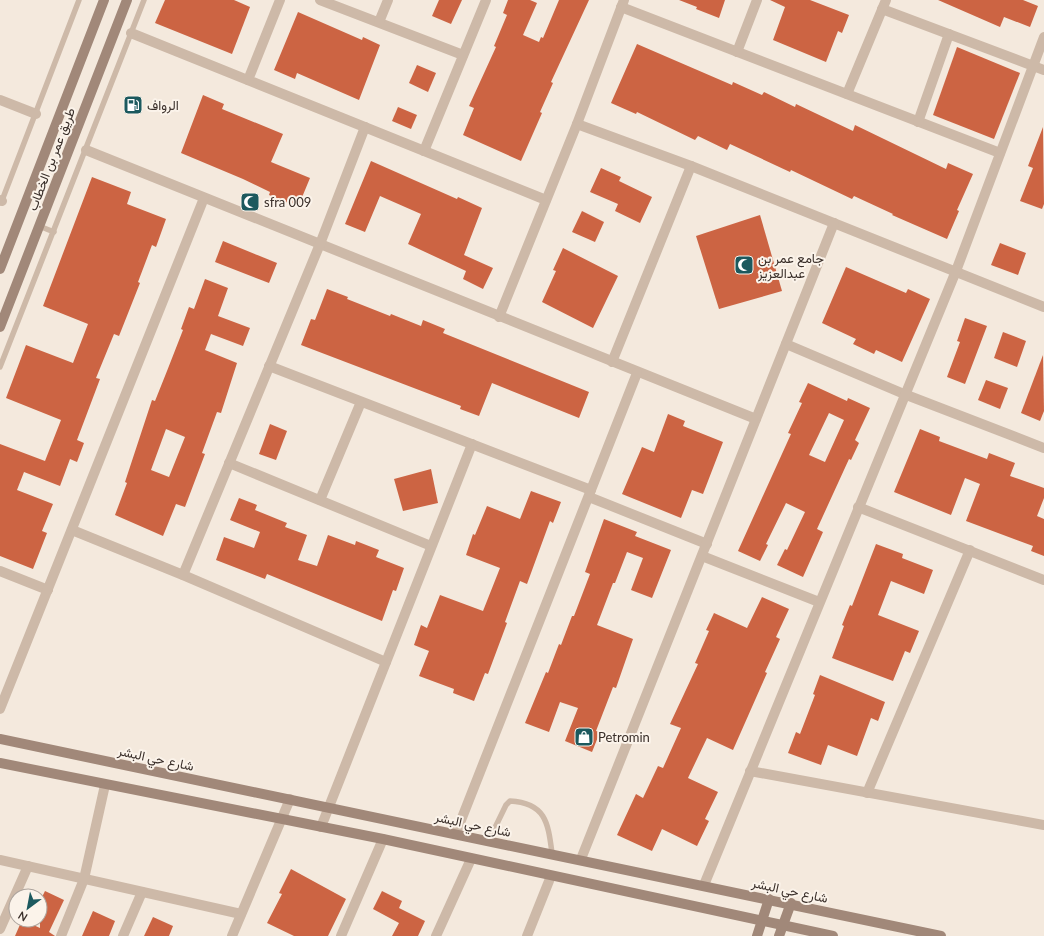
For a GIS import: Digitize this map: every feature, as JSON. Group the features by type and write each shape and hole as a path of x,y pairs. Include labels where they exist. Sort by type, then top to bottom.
{"street":[{"name":"طريق عمر بن الخطاب","path":"0,269 104,0"},
{"name":"طريق عمر بن الخطاب","path":"0,327 126,0"},
{"path":"248,80 280,0"},
{"path":"320,0 463,55"},
{"path":"379,22 388,0"},
{"path":"424,151 486,0"},
{"path":"737,52 757,0"},
{"path":"499,316 577,124 623,4 737,52 1000,153"},
{"path":"847,94 884,4 949,34 1044,70"},
{"path":"131,33 546,200"},
{"path":"918,122 949,34"},
{"path":"704,886 904,394 956,271 1044,37"},
{"path":"0,100 36,114"},
{"path":"577,124 691,166 1044,307"},
{"path":"183,575 320,244 365,127"},
{"path":"86,150 756,419"},
{"path":"612,362 691,166"},
{"path":"0,709 204,198"},
{"path":"582,859 834,223"},
{"path":"786,344 904,394 1044,448"},
{"path":"269,366 472,444 707,544"},
{"path":"456,833 637,372"},
{"path":"320,500 361,402"},
{"path":"321,827 472,444"},
{"path":"229,463 431,546"},
{"path":"858,507 1044,580"},
{"path":"72,530 183,575 386,662"},
{"path":"866,793 970,550"},
{"path":"702,556 819,602"},
{"path":"0,571 48,590"},
{"name":"شارع حي البشر","path":"0,739 582,859 941,936"},
{"path":"0,763 321,827 833,936"},
{"path":"750,771 1044,825"},
{"path":"61,936 84,879 106,785"},
{"path":"232,936 290,799"},
{"path":"341,936 383,840"},
{"path":"436,936 471,859"},
{"path":"0,860 241,914"},
{"path":"0,930 28,866"},
{"path":"527,936 551,876"},
{"path":"123,936 142,892"},
{"path":"757,936 769,899"},
{"path":"779,936 784,926 790,903"}],"lane":[{"path":"0,204 79,0"},
{"path":"0,367 144,0"},
{"path":"39,226 54,232"},
{"path":"489,840 506,805 510,801 516,801 534,807 540,811 548,825 552,853"}],"building":[{"path":"165,0 234,0 250,7 232,54 155,23"},
{"path":"439,0 462,0 451,24 432,16"},
{"path":"508,0 530,0 537,3 523,35 539,42 541,37 543,38 559,0 589,0 551,82 553,83 540,112 542,113 521,161 463,135 474,108 469,106 496,47 494,46 507,15 503,13"},
{"path":"679,0 725,0 719,18 696,9 697,7"},
{"path":"770,0 810,0 849,15 842,33 838,31 826,62 773,40 785,7"},
{"path":"938,0 1023,0 1038,6 1030,27 1004,17 1000,27"},
{"path":"298,12 362,40 363,37 380,45 359,100 297,73 295,79 274,70"},
{"path":"637,44 732,85 733,82 762,95 764,92 795,107 796,104 853,131 855,125 946,169 948,163 973,174 957,210 959,211 947,239 892,215 893,214 854,196 852,199 791,170 790,172 730,144 727,150 698,136 695,140 637,112 636,114 611,103"},
{"path":"957,47 1020,73 994,139 933,115"},
{"path":"417,65 436,73 428,92 409,83"},
{"path":"203,95 224,104 222,109 283,134 271,162 310,178 298,207 269,195 270,192 243,179 181,153"},
{"path":"398,107 417,115 411,129 392,121"},
{"path":"1043,127 1044,204 1042,209 1020,201 1033,168 1028,166"},
{"path":"371,161 457,199 458,197 482,208 464,255 493,268 483,289 463,279 466,271 408,244 421,214 380,196 365,232 345,224"},
{"path":"601,168 621,177 619,181 652,197 640,223 615,211 618,204 590,192"},
{"path":"92,177 131,192 127,204 166,219 156,247 152,245 138,282 140,283 119,336 114,334 96,378 100,379 77,440 84,443 77,462 70,459 60,486 24,472 17,490 53,504 42,531 47,533 33,569 0,556 0,444 45,461 61,420 6,398 26,345 73,363 88,324 43,306"},
{"path":"582,211 604,222 595,242 572,232"},
{"path":"760,215 782,291 719,309 696,236"},
{"path":"223,241 277,263 269,283 215,262"},
{"path":"1000,243 1026,253 1018,275 991,265"},
{"path":"563,248 618,276 593,328 542,302 556,271 553,270"},
{"path":"846,267 906,293 908,289 930,299 902,362 876,350 874,354 853,344 856,339 822,323"},
{"path":"205,279 228,288 218,316 250,328 243,346 211,334 205,350 237,363 221,413 217,412 202,453 205,454 185,507 176,504 163,536 115,515 127,483 125,482 152,400 155,401 167,371 183,330 181,329 189,307 194,309","holes":["166,429 185,437 169,477 151,470"]},
{"path":"327,289 348,297 347,299 390,316 391,314 421,326 423,320 445,329 443,333 589,392 579,418 492,383 479,416 460,409 461,406 301,345 311,319 315,320"},
{"path":"965,318 987,326 965,384 947,377 960,342 957,341"},
{"path":"1003,332 1026,341 1017,367 994,358"},
{"path":"1043,355 1044,411 1040,421 1021,413"},
{"path":"986,380 1008,388 1000,409 978,400"},
{"path":"808,383 847,401 848,398 870,408 855,440 859,443 851,460 849,459 817,529 823,532 803,577 777,565 785,549 787,550 805,512 786,503 766,544 768,545 760,561 738,551 791,434 788,433 802,403 799,402","holes":["829,413 844,420 825,462 809,455"]},
{"path":"668,414 685,421 683,426 723,442 703,494 692,490 681,518 622,494 642,447 654,452"},
{"path":"270,424 287,431 276,460 259,454"},
{"path":"920,429 940,437 939,441 987,459 989,453 1015,463 1010,476 1044,488 1044,498 1037,516 1044,519 1044,556 1031,551 1033,546 966,521 980,484 965,478 951,515 894,492"},
{"path":"431,469 438,503 403,511 394,479"},
{"path":"531,491 561,502 553,523 550,521 527,584 520,581 505,622 507,623 488,674 485,673 474,701 453,693 454,689 419,676 429,651 414,645 421,625 427,628 440,595 483,611 500,568 466,555 473,534 475,535 487,506 520,519"},
{"path":"239,498 257,505 255,510 287,523 285,527 307,535 298,560 317,566 328,535 355,545 356,541 379,550 376,557 404,568 396,591 393,590 382,621 267,574 265,579 216,560 224,537 254,548 260,532 230,520"},
{"path":"604,519 637,532 635,536 671,550 652,598 631,590 643,558 627,552 615,583 613,583 597,625 633,639 616,688 613,687 596,731 600,732 592,752 565,741 578,708 560,702 549,732 525,723 546,672 548,673 559,644 561,645 572,616 574,616 590,574 585,572"},
{"path":"876,544 903,554 902,558 933,570 924,594 891,581 878,615 919,631 910,653 905,651 893,681 832,658 844,626 842,625 850,605 852,606"},
{"path":"762,597 789,609 776,637 780,639 765,672 767,673 733,750 707,738 688,778 718,792 705,819 709,821 697,846 662,829 652,851 617,835 636,794 643,798 658,766 663,768 681,728 670,724 698,664 695,663 709,631 706,630 714,613 747,628"},
{"path":"820,675 885,702 878,721 871,718 857,756 828,745 821,765 788,753 796,732 800,734 815,695 813,694"},
{"path":"291,869 346,899 328,936 294,936 267,923 282,894 279,893"},
{"path":"382,891 402,901 399,908 425,921 418,936 392,936 399,923 373,909"},
{"path":"48,892 64,900 49,932 55,936 15,936 18,928 48,928"},
{"path":"93,911 115,921 109,936 82,936"},
{"path":"153,917 173,926 169,936 144,936"}],"place":[{"name":"الرواف","path":"133,105"},
{"name":"sfra 009","path":"250,202"},
{"name":"جامع عمر بن عبدالعزيز","path":"744,265"},
{"name":"Petromin","path":"584,737"}]}
